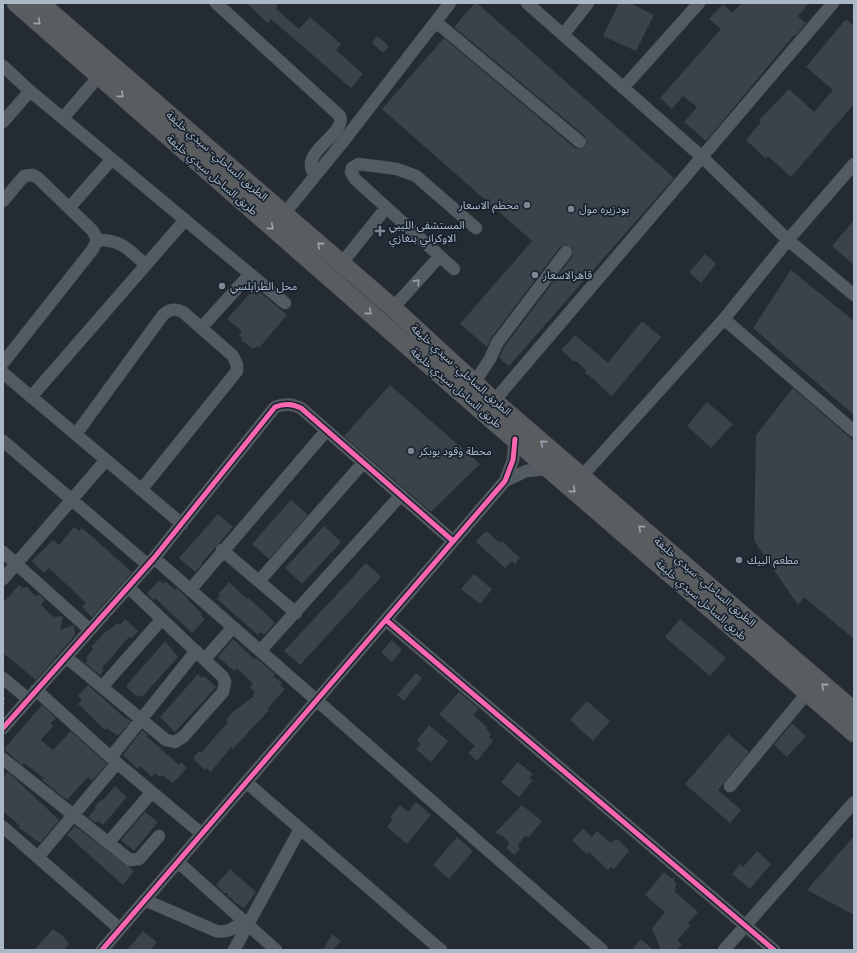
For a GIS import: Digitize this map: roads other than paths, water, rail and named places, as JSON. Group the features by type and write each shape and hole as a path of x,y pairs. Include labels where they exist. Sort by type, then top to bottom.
{"highway":[{"path":"16,3 64,34"},
{"path":"40,3 64,34"},
{"name":"طريق الساحل سيدي خليفة","path":"64,34 99,76 854,733"},
{"name":"الطريق الساحلي- سيدي خليفة","path":"64,34 284,214 393,308 494,401 854,711"}],"street":[{"path":"216,3 340,116 339,125 312,159 311,169 315,175"},
{"path":"284,214 450,3"},
{"path":"527,3 702,157 788,240 854,295"},
{"path":"563,35 588,3"},
{"path":"494,401 833,3"},
{"path":"623,88 696,4"},
{"path":"436,22 580,142"},
{"path":"3,66 30,91 285,303"},
{"path":"63,118 99,76"},
{"path":"3,122 30,91"},
{"path":"69,208 112,159"},
{"path":"454,269 352,176 351,172 355,165 359,164 397,169 416,176 476,228"},
{"path":"582,476 724,319 788,240 854,164"},
{"path":"3,201 20,180 28,175 33,175 93,231 97,240 93,249 3,363"},
{"path":"341,264 386,208"},
{"path":"31,397 185,220"},
{"path":"97,240 114,241 121,244 146,265"},
{"path":"474,383 490,359 497,343 566,252"},
{"path":"393,308 440,256"},
{"path":"201,328 250,274"},
{"path":"76,434 166,312 177,310 201,328 233,356 238,365 237,371 141,490"},
{"path":"724,319 854,431"},
{"path":"3,373 182,524"},
{"path":"3,728 151,561 275,407 283,404 293,404 301,408 453,541"},
{"path":"190,590 222,550 326,430"},
{"path":"106,949 120,929 505,480 513,460 515,439"},
{"path":"3,441 71,499 190,590 233,626 315,700 602,950"},
{"path":"3,579 106,460"},
{"path":"258,581 363,463"},
{"path":"505,480 526,471 549,469"},
{"path":"261,650 401,496"},
{"path":"222,550 296,613"},
{"path":"3,552 90,630"},
{"path":"66,657 170,742 175,742 183,737 223,692 225,687 223,677 128,587"},
{"path":"102,687 162,619"},
{"path":"386,620 774,950"},
{"path":"38,857 74,815 114,760 141,719 200,655 233,626"},
{"path":"3,678 32,694 202,834"},
{"path":"730,786 808,692"},
{"path":"3,759 130,860 136,860 159,836"},
{"path":"246,782 441,950"},
{"path":"108,843 152,792"},
{"path":"724,950 854,802"},
{"path":"3,827 120,929"},
{"path":"234,950 246,922 300,828"},
{"path":"178,862 276,950"},
{"path":"145,900 216,931 222,932 232,929 246,922"}],"place":[{"name":"محطم الاسعار","path":"527,205"},
{"name":"بودزيره مول","path":"571,209"},
{"name":"المستشفى الليبي الاوكراني بنغازي","path":"380,231"},
{"name":"قاهرالاسعار","path":"535,275"},
{"name":"محل الطرابلسي","path":"222,286"},
{"name":"محطة وقود بوبكر","path":"411,451"},
{"name":"مطعم البيك","path":"739,560"}]}
